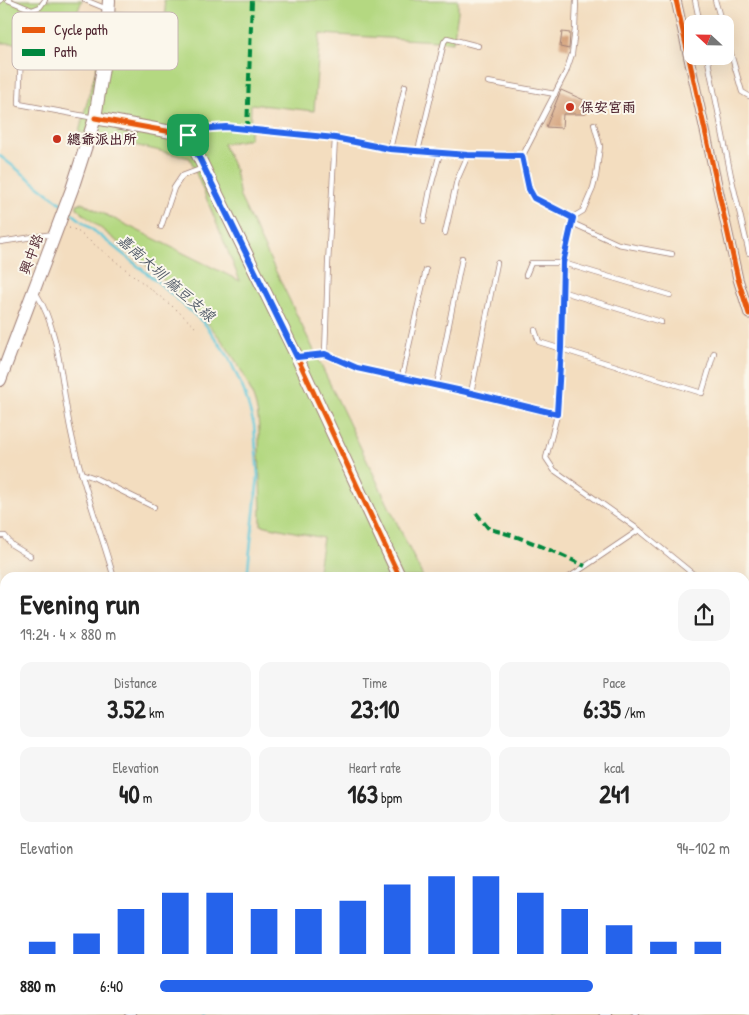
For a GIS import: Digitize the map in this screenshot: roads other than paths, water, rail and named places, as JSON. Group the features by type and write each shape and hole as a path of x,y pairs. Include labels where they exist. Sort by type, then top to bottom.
{"street":[{"path":"676,0 738,279 749,314"},
{"name":"興中路","path":"0,380 72,189 95,118 101,70"},
{"path":"95,118 188,135 297,357 397,572"}],"lane":[{"path":"8,0 32,10 40,7 45,0"},
{"path":"85,0 110,5"},
{"path":"573,218 534,198 529,189 522,156 566,72 572,54 576,0"},
{"path":"695,0 698,15"},
{"path":"715,0 719,15"},
{"path":"418,151 446,38 478,46"},
{"path":"734,64 742,92 749,96"},
{"path":"708,65 749,253"},
{"path":"20,70 19,104 95,118"},
{"path":"488,82 555,94"},
{"path":"390,149 405,86"},
{"path":"594,124 600,146 596,176 593,188 582,211 573,218 563,263 557,414 546,458 554,470 639,530 691,572"},
{"path":"188,135 199,129 226,127 335,138 390,149 468,155 522,156"},
{"path":"325,354 335,138"},
{"path":"424,221 440,153"},
{"path":"445,233 457,180 468,155"},
{"path":"161,227 174,188 182,176 205,167"},
{"path":"572,223 618,244 672,254"},
{"path":"0,242 57,228"},
{"path":"437,386 462,258"},
{"path":"471,393 498,263"},
{"path":"526,275 530,263 563,263 670,295"},
{"path":"402,377 426,270"},
{"path":"34,289 45,309 54,336 70,432 112,572"},
{"path":"561,291 661,322"},
{"path":"535,330 539,342 702,393 714,353"},
{"path":"297,357 325,354 357,368 557,414"},
{"path":"81,473 154,507"},
{"path":"577,572 639,530"},
{"path":"0,536 5,536 12,546 30,556"}],"waterway":[{"name":"嘉南大圳 麻豆支線","path":"0,156 62,204"},
{"name":"嘉南大圳 麻豆支線","path":"68,210 159,283 205,324 228,356 244,391 254,425 258,476 248,572"}],"place":[{"name":"保安宮雨","path":"570,107"},
{"name":"總爺派出所","path":"57,139"}]}
